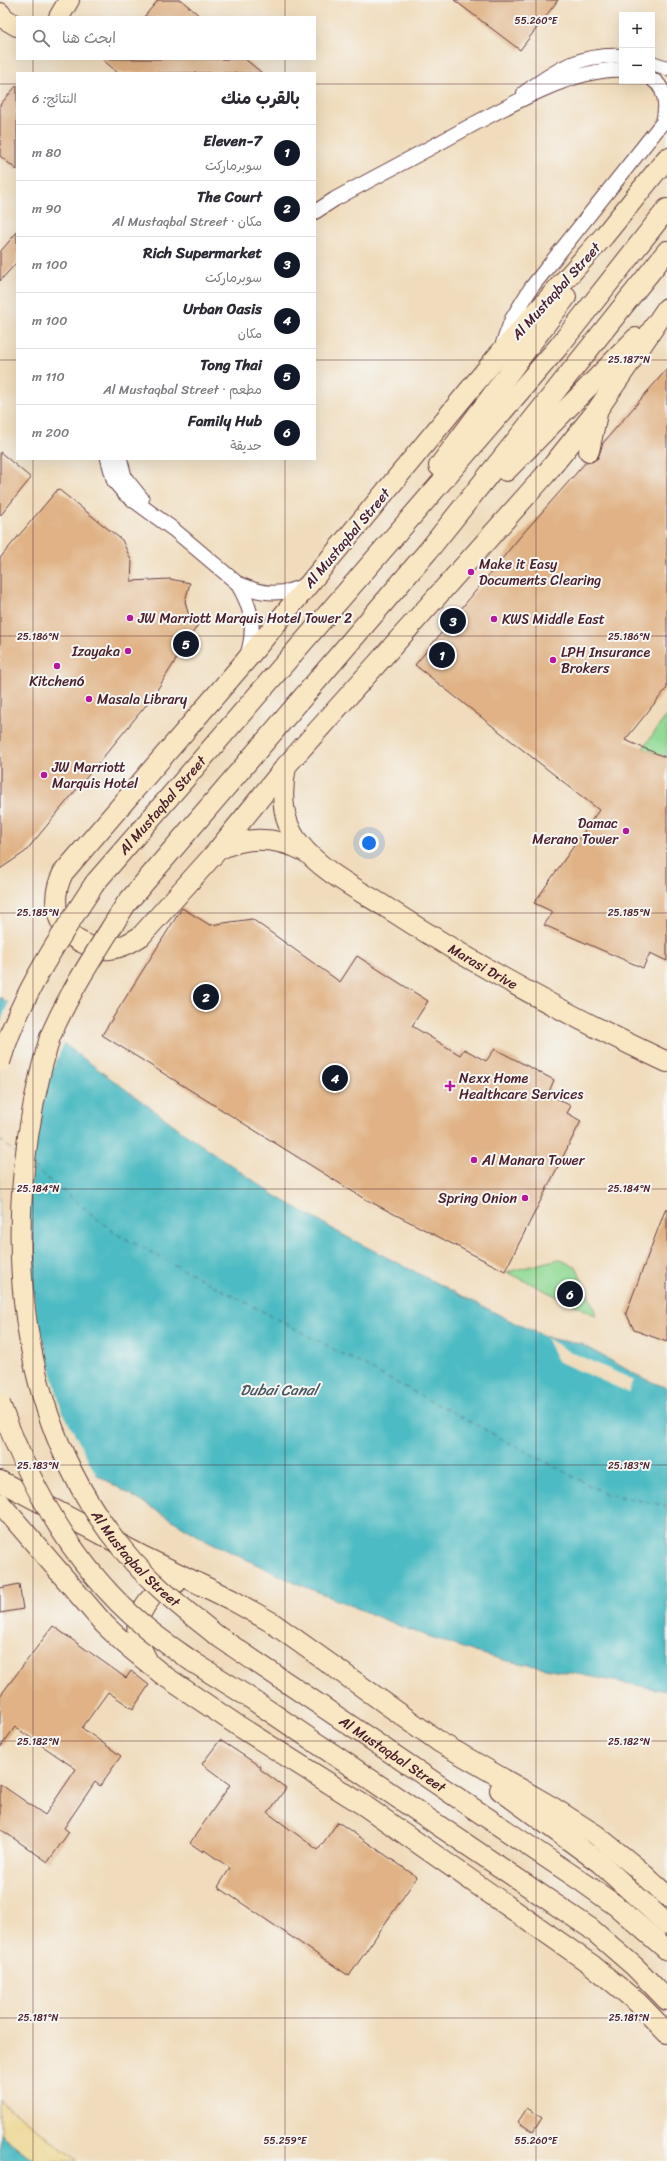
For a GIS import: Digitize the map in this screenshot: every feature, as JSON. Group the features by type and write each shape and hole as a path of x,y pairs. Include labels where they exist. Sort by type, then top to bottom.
{"main road":[{"path":"60,16 69,0"},
{"name":"Al Mustaqbal Street","path":"667,158 604,236 500,353 247,659 63,873 57,885 55,900 61,922 76,940 91,947 109,950 126,945 141,936 217,851 286,766 545,475 598,408 667,307"},
{"name":"Al Mustaqbal Street","path":"0,1062 16,1020 47,958 95,884 559,346 667,209"},
{"path":"402,527 441,463 559,306 604,236"},
{"name":"Al Mustaqbal Street","path":"667,251 428,551 126,904 84,970 65,1004 50,1037 33,1085 19,1142 13,1178 11,1251 14,1287 25,1351 37,1394 65,1461 83,1493 125,1552 154,1582 216,1635 584,1883 615,1905 667,1950"},
{"path":"428,551 667,307"},
{"path":"589,451 598,408"},
{"name":"Marasi Drive","path":"286,766 282,798 285,813 298,843 309,854 340,878 461,955 567,1014 667,1062"},
{"name":"Marasi Drive","path":"217,851 230,844 257,839 284,842 309,854"},
{"path":"0,1404 28,1472 67,1539 90,1570 143,1625 193,1662 254,1701 584,1923 635,1967 667,2000"},
{"path":"0,1481 192,1581 232,1600 271,1622 441,1743 480,1776 591,1855 639,1896 667,1924"},
{"path":"0,1503 94,1613 125,1644 179,1687 365,1806 592,1965 638,2003 667,2033"},
{"path":"148,1662 138,1641 139,1618 150,1598 169,1584 192,1581"},
{"path":"441,1743 575,1820 617,1851 667,1896"}],"street":[{"path":"498,112 564,66 596,56 619,56"},
{"path":"655,64 667,68"},
{"path":"316,211 335,199 498,112 574,77 604,71 619,70"},
{"path":"500,353 512,319 531,288 663,122 667,111 666,100 662,89 655,82"},
{"path":"108,460 110,474 119,488 161,520 237,583 261,592 275,594 288,592 311,581"},
{"path":"120,460 122,471 130,485 161,520"},
{"path":"237,583 251,612 253,627 247,659"}],"green space":[{"path":"667,715 667,758 643,748"},
{"path":"559,1259 577,1268 597,1316 507,1272"}],"sand":[{"path":"0,2101 78,2161 35,2161 0,2134"}],"water":[{"name":"Dubai Canal","path":"0,997 193,1139 276,1196 345,1236 519,1325 552,1339 581,1344 642,1378 667,1388 667,1691 508,1661 475,1652 407,1629 289,1580 202,1538 81,1465 0,1406"},
{"path":"0,2134 35,2161 0,2161"}],"pier":[{"path":"9,1001 64,1043 49,1078 33,1136 26,1257 37,1318 61,1408 98,1478 80,1467 0,1408 0,1024"},
{"path":"546,1337 566,1350 634,1380 628,1392 557,1361"}],"building":[{"path":"158,0 181,0 200,16 145,16"},
{"path":"454,0 558,0 520,50"},
{"path":"103,60 246,60 261,72 117,72"},
{"path":"16,86 16,169 0,156 0,105"},
{"path":"16,233 16,263 0,281 0,252"},
{"path":"667,369 667,688 625,740 667,758 667,961 650,953 643,968 544,925 553,912 534,903 599,810 415,665 519,538 586,462 592,462 598,458 603,443"},
{"path":"0,452 31,478 0,516"},
{"name":"JW Marriott Marquis Hotel","path":"58,489 122,540 132,562 131,581 170,579 190,583 185,601 188,613 199,623 152,698 25,852 0,869 0,558"},
{"path":"182,908 210,925 252,919 340,982 357,956 428,1001 412,1026 460,1055 464,1049 486,1061 495,1049 554,1080 548,1094 571,1106 567,1113 581,1121 505,1271 363,1198 102,1035"},
{"path":"666,1208 667,1342 634,1330 626,1313"},
{"path":"19,1584 23,1609 0,1613 0,1588"},
{"path":"53,1626 126,1678 131,1671 149,1685 133,1709 108,1692 82,1728 121,1756 100,1786 95,1782 64,1828 69,1832 48,1862 0,1829 0,1784 45,1815 76,1769 15,1727 0,1748 0,1696"},
{"path":"220,1740 261,1767 260,1769 286,1788 268,1813 318,1850 338,1822 417,1877 349,1976 218,1887 230,1868 204,1850 203,1852 190,1843 230,1785 202,1764"},
{"path":"527,2108 542,2118 533,2132 518,2122"}],"ferry route":[{"path":"0,1140 17,1154"},
{"path":"33,1167 115,1233 606,1494 667,1506"}],"place":[{"name":"Make it Easy Documents Clearing","path":"471,572"},
{"name":"JW Marriott Marquis Hotel Tower 2","path":"130,618"},
{"name":"KWS Middle East","path":"494,619"},
{"name":"Rich Supermarket","path":"453,621"},
{"name":"Tong Thai","path":"186,644"},
{"name":"Izayaka","path":"128,651"},
{"name":"7-Eleven","path":"442,655"},
{"name":"LPH Insurance Brokers","path":"553,660"},
{"name":"Kitchen6","path":"57,666"},
{"name":"Masala Library","path":"89,699"},
{"name":"JW Marriott Marquis Hotel","path":"44,775"},
{"name":"Damac Merano Tower","path":"626,831"},
{"name":"The Court","path":"206,997"},
{"name":"Urban Oasis","path":"335,1078"},
{"name":"Nexx Home Healthcare Services","path":"450,1086"},
{"name":"Al Manara Tower","path":"474,1160"},
{"name":"Spring Onion","path":"525,1198"},
{"name":"Family Hub","path":"570,1294"}]}
